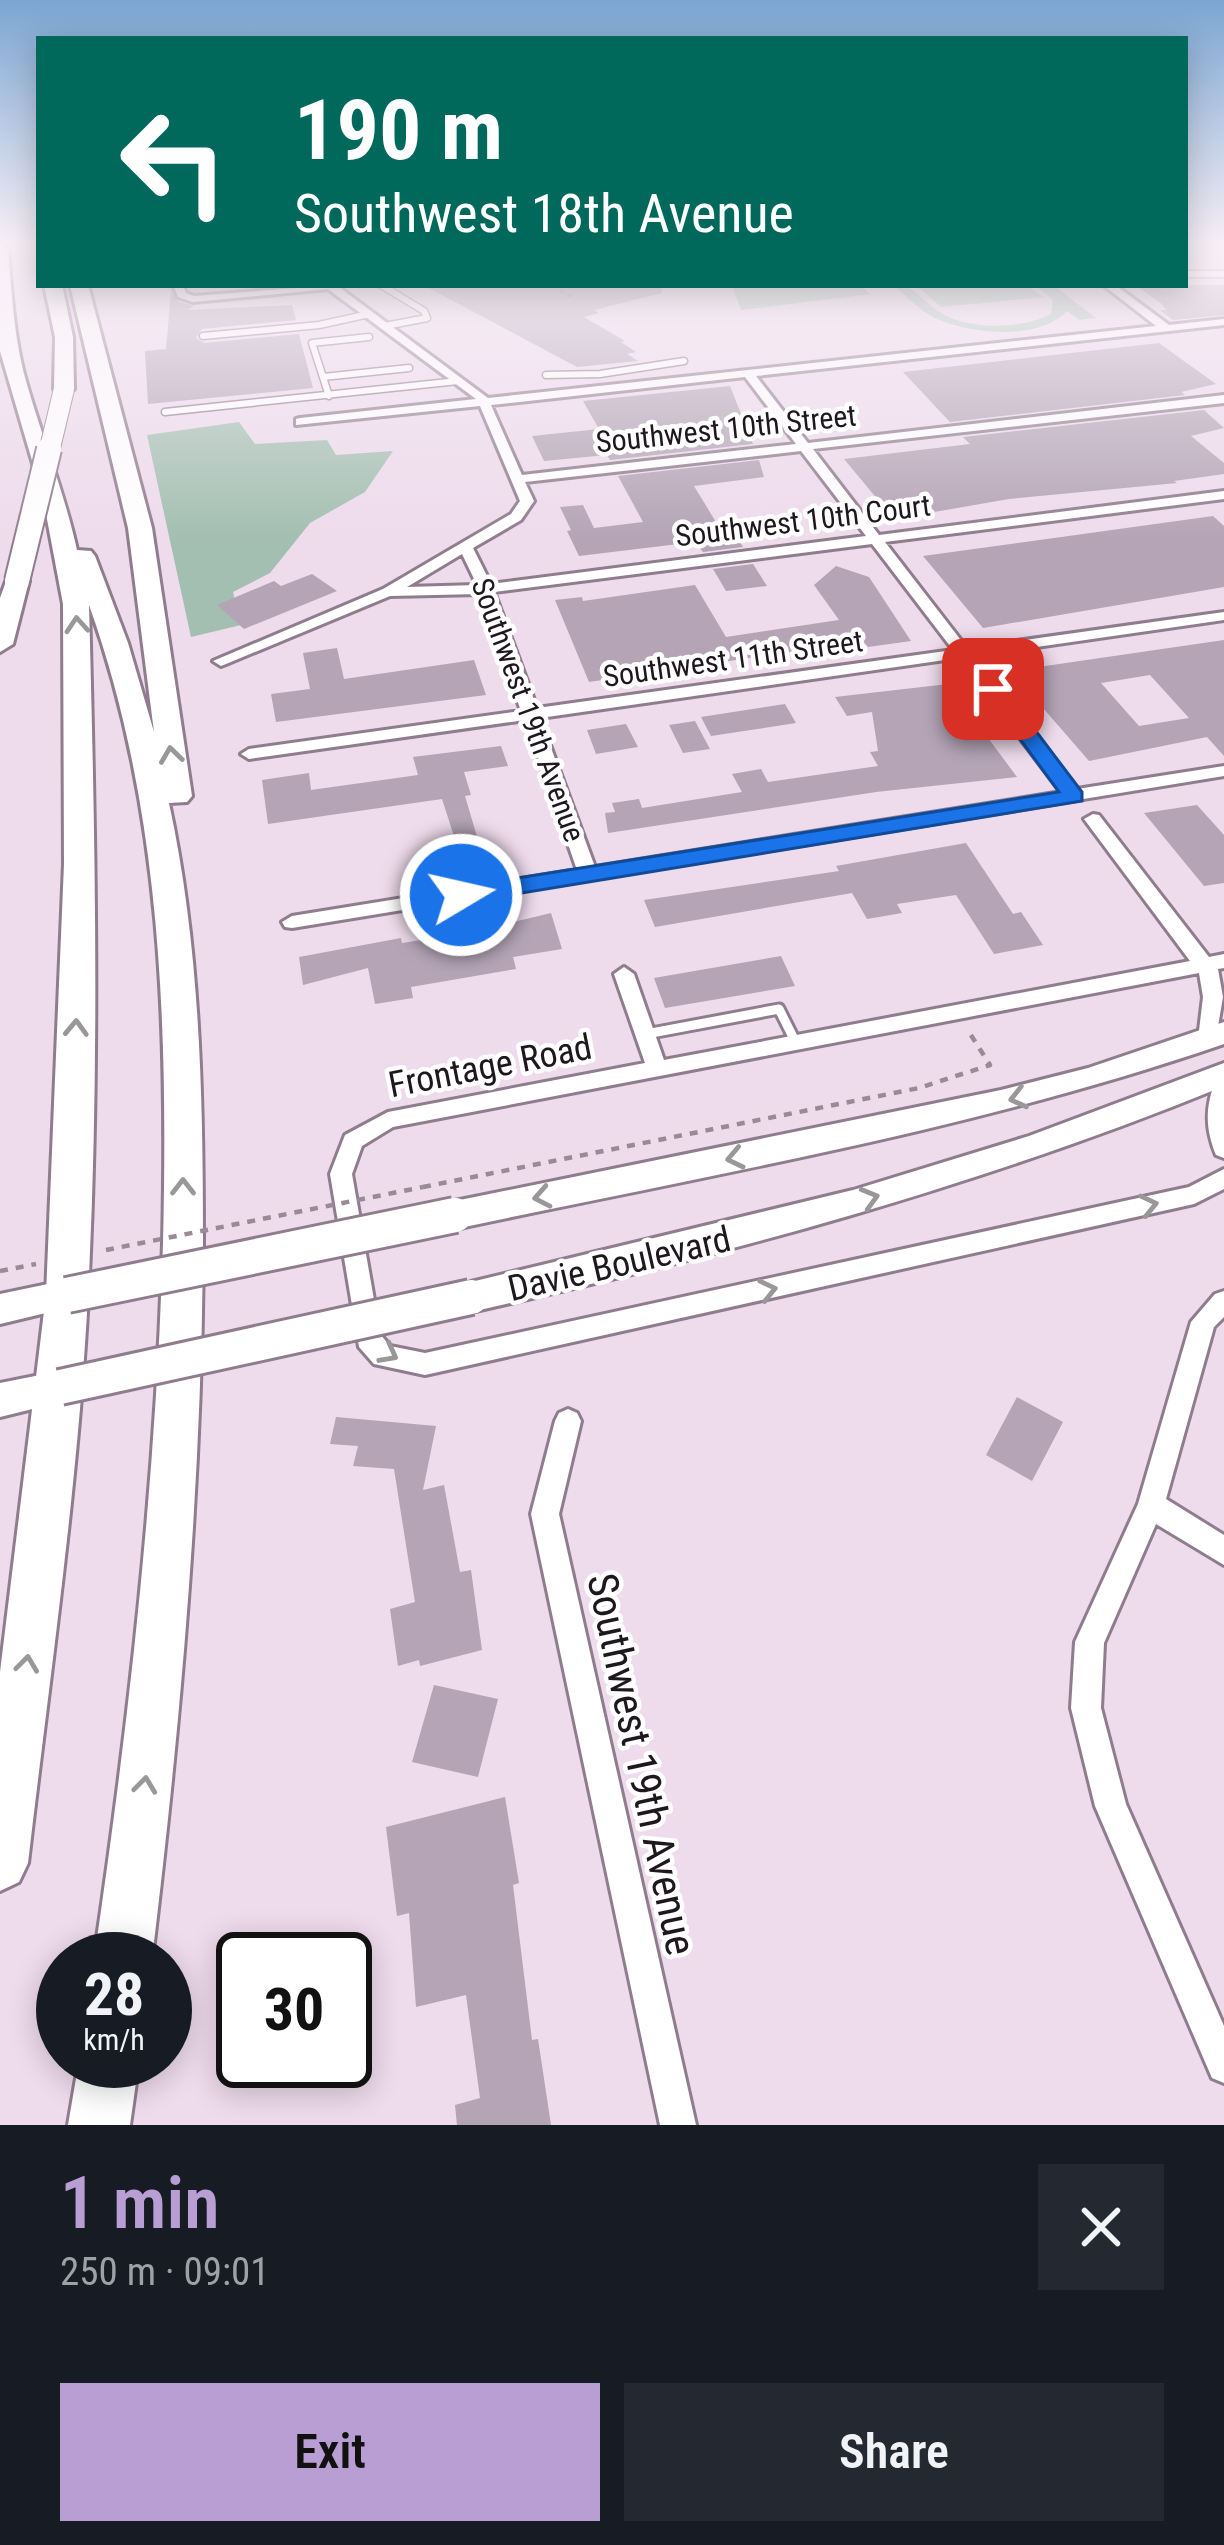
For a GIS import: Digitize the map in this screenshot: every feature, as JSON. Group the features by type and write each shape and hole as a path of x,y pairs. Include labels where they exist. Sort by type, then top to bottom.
{"highway":[{"path":"0,1863 60,1387 80,910 79,652 72,578 54,498 13,369 10,341"},
{"path":"0,644 64,389 64,341"},
{"path":"93,341 140,527 186,863 195,948 183,1080"},
{"path":"54,498 112,630 144,748 168,892 183,1080 182,1294 172,1504 126,1932"},
{"path":"99,2125 105,2088"}],"main road":[{"path":"0,1309 1001,1102 1216,1036"},
{"name":"Davie Boulevard","path":"0,1400 716,1241 900,1190 1069,1134 1224,1074"}],"street":[{"path":"221,662 388,592 516,517 527,501 483,399 406,341"},
{"path":"300,422 1041,341"},
{"path":"747,372 1074,796"},
{"name":"Southwest 10th Street","path":"519,479 1224,399"},
{"name":"Southwest 10th Court","path":"388,592 486,589 1224,495"},
{"name":"Southwest 19th Avenue","path":"466,548 486,589 588,874"},
{"name":"Southwest 11th Street","path":"249,754 1224,616"},
{"path":"292,922 1224,771"},
{"path":"1093,819 1215,963 1216,1036"},
{"name":"Frontage Road","path":"1215,963 401,1117 373,1126 353,1141 343,1163 341,1186 368,1339 383,1356 411,1364 454,1360 1194,1195 1224,1178"},
{"path":"624,974 657,1069"},
{"path":"1224,1085 1216,1116 1224,1149"},
{"path":"1224,1301 1203,1322 1151,1505 1090,1642 1086,1708 1111,1806 1224,2066"},
{"name":"Southwest 19th Avenue","path":"568,1421 544,1514 678,2125"},
{"path":"1151,1505 1224,1552"}],"lane":[{"path":"329,341 312,343 329,396"},
{"path":"546,375 600,374 684,362"},
{"path":"322,377 409,368"},
{"path":"166,412 458,380"},
{"path":"646,1034 779,1009 796,1043"}],"path":[{"path":"106,1250 919,1088 990,1065 968,1031"},
{"path":"0,1271 30,1265"}],"green space":[{"path":"239,422 255,444 327,440 336,455 393,451 365,492 310,523 270,573 233,592 241,625 191,637 147,435"}],"building":[{"path":"167,341 301,341 313,388 148,404 145,351 166,349"},
{"path":"528,341 624,341 636,352 627,354 638,361 577,367"},
{"path":"1159,343 1216,384 1181,392 1185,395 950,422 903,372"},
{"path":"730,386 753,444 610,460 607,455 544,461 532,436 599,429 583,401"},
{"path":"1204,410 1224,428 1191,436 1224,463 1224,474 1174,481 1177,483 1009,499 894,519 844,459 970,444 963,437"},
{"path":"759,460 764,477 694,486 719,527 730,526 743,547 703,552 695,542 579,556 567,531 571,530 560,507 583,505 594,528 643,522 618,476"},
{"path":"1213,516 1224,526 1224,587 983,628 923,556"},
{"path":"753,564 767,586 726,591 713,569"},
{"path":"836,566 869,577 911,641 868,647 863,641 589,682 555,600 582,597 583,601 695,585 726,637 839,620 814,585"},
{"path":"312,574 337,591 244,629 217,605 274,581 281,586"},
{"path":"1224,640 1224,756 1207,737 1089,761 1011,671","holes":["1150,675 1189,718 1139,726 1101,683"]},
{"path":"337,648 344,679 474,660 486,695 276,722 271,694 310,689 303,653"},
{"path":"948,684 1017,777 876,792 608,833 605,813 615,812 612,803 639,799 642,808 742,792 732,774 761,769 768,782 878,766 870,752 878,751 872,712 847,716 835,697"},
{"path":"785,704 796,723 711,736 701,717"},
{"path":"695,721 710,749 683,753 669,725"},
{"path":"626,724 638,747 596,754 587,730"},
{"path":"501,746 508,766 464,772 471,795 465,796 483,857 462,861 442,799 268,824 262,780 309,773 311,790 418,775 413,757"},
{"path":"1197,805 1224,835 1224,883 1204,886 1144,813"},
{"path":"966,843 1013,914 1021,912 1043,945 994,954 956,895 897,904 902,913 867,919 852,893 655,927 644,900 839,871 836,866"},
{"path":"551,913 562,949 513,957 516,969 411,987 413,998 375,1004 368,968 303,985 299,957 401,938 402,943 472,932"},
{"path":"781,956 795,986 665,1008 654,978"},
{"path":"1017,1397 1063,1422 1032,1481 986,1455"},
{"path":"336,1417 436,1426 423,1490 444,1485 460,1572 471,1570 482,1650 420,1666 419,1660 398,1666 390,1609 415,1602 394,1469 353,1466 358,1446 330,1444"},
{"path":"434,1685 498,1699 478,1777 412,1762"},
{"path":"505,1797 519,1883 513,1885 532,2040 538,2039 551,2125 457,2125 455,2105 480,2098 466,1995 416,2007 409,1913 397,1916 386,1827"}],"route":[{"path":"461,895 1074,796 993,689"}]}
